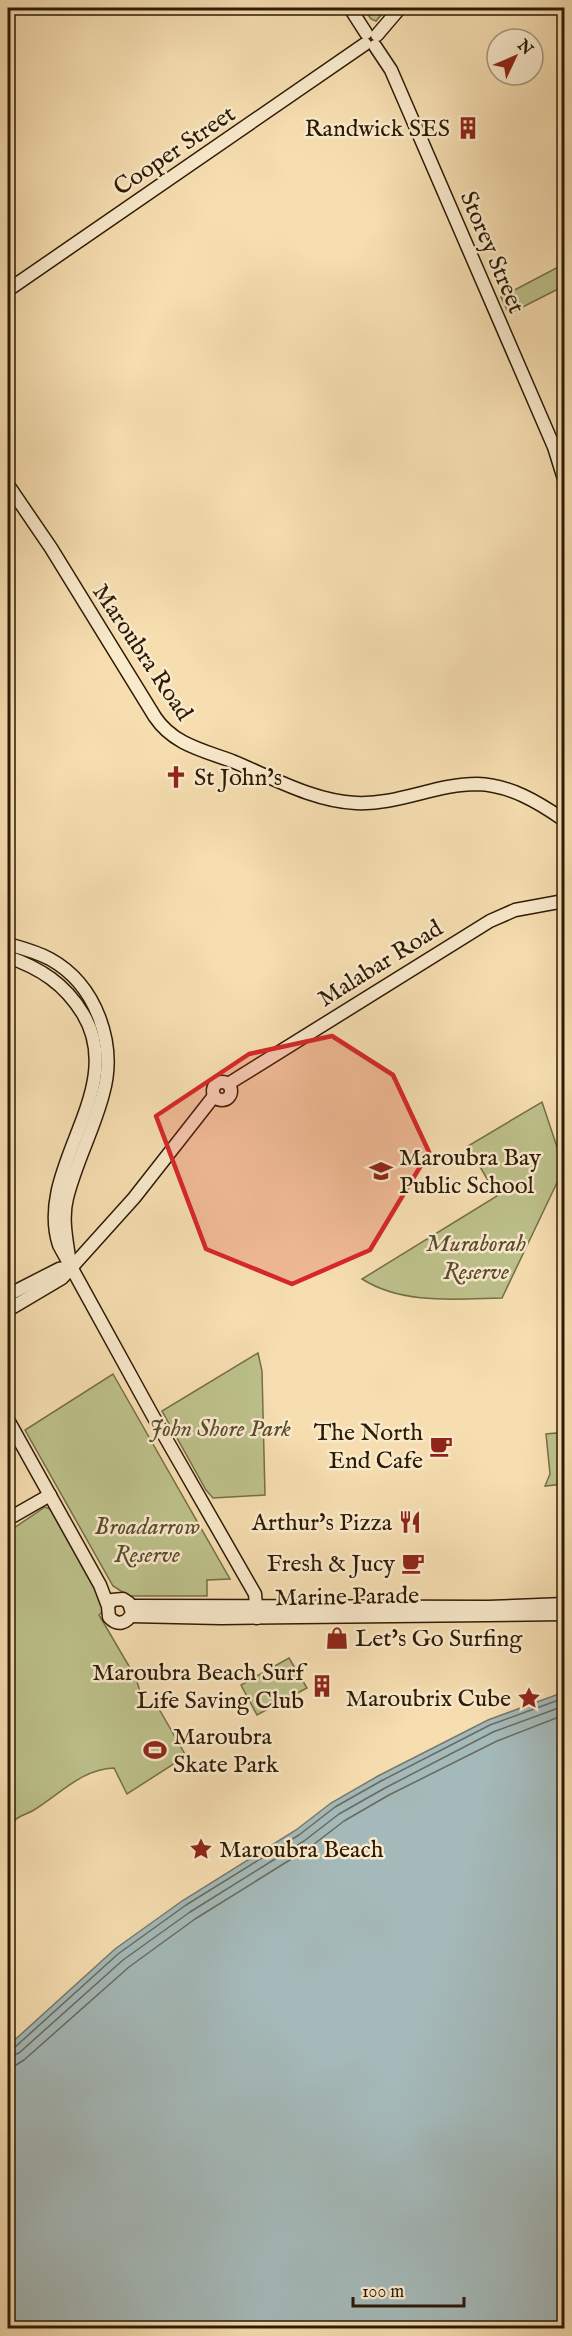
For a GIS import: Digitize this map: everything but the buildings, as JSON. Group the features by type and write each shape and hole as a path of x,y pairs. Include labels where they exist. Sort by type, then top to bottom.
{"street":[{"name":"Storey Street","path":"350,8 391,70 549,436 564,479"},
{"name":"Cooper Street","path":"8,290 371,40 400,8"},
{"name":"Maroubra Road","path":"8,484 51,548 155,717 173,738 306,792 341,802 377,803 465,785 488,785 508,789 530,798 564,820"},
{"name":"Malabar Road","path":"71,1267 134,1198 214,1096 220,1100 227,1098 231,1091 228,1084 490,921 515,910 564,902"},
{"path":"8,944 51,960 70,974 91,1001 104,1032 108,1061 104,1092 67,1198 64,1214 71,1267 62,1278 8,1310"},
{"path":"8,957 43,972 68,992 85,1018 94,1047 95,1078 92,1091 61,1183 54,1219 59,1245 255,1594 257,1612"},
{"path":"8,1295 59,1269 71,1267"},
{"path":"8,1420 100,1585 112,1602"},
{"path":"8,1519 50,1494"},
{"path":"127,1600 131,1611 125,1622 115,1622 108,1615 112,1602 127,1600"},
{"name":"Marine Parade","path":"257,1612 564,1604"},
{"name":"Marine Parade","path":"131,1611 564,1614"}],"highlighted area":[{"path":"332,1036 393,1075 429,1152 370,1250 292,1284 206,1249 156,1116 249,1054"}],"green space":[{"path":"363,8 387,8 376,21 371,19"},
{"path":"564,264 564,286 509,314 501,297"},
{"name":"Muraborah Reserve","path":"542,1102 564,1168 502,1298 412,1297 378,1287 362,1279 497,1196 468,1146"},
{"name":"John Shore Park","path":"258,1353 262,1371 265,1495 213,1498 206,1490 162,1411"},
{"name":"Broadarrow Reserve","path":"113,1374 230,1579 207,1580 207,1596 129,1596 113,1586 25,1430"},
{"path":"546,1434 564,1435 564,1484 545,1486 550,1474"},
{"path":"45,1507 50,1509 103,1604 103,1611 99,1615 136,1678 144,1705 154,1705 159,1709 186,1756 127,1794 114,1768 92,1773 72,1783 34,1810 17,1818 8,1828 8,1532"},
{"path":"289,1658 307,1688 257,1715 241,1685"}],"water":[{"path":"564,1692 564,2328 8,2328 8,2046 115,1949 182,1901 296,1830 331,1803 378,1776 488,1720"}],"place":[{"name":"Randwick SES","path":"468,128"},
{"name":"St John's","path":"176,777"},
{"name":"Maroubra Bay Public School","path":"381,1171"},
{"name":"The North End Cafe","path":"441,1446"},
{"name":"Arthur's Pizza","path":"410,1522"},
{"name":"Fresh & Jucy","path":"413,1563"},
{"name":"Let's Go Surfing","path":"337,1638"},
{"name":"Maroubra Beach Surf Life Saving Club","path":"322,1686"},
{"name":"Maroubrix Cube","path":"529,1698"},
{"name":"Maroubra Skate Park","path":"155,1750"},
{"name":"Maroubra Beach","path":"201,1849"}]}
